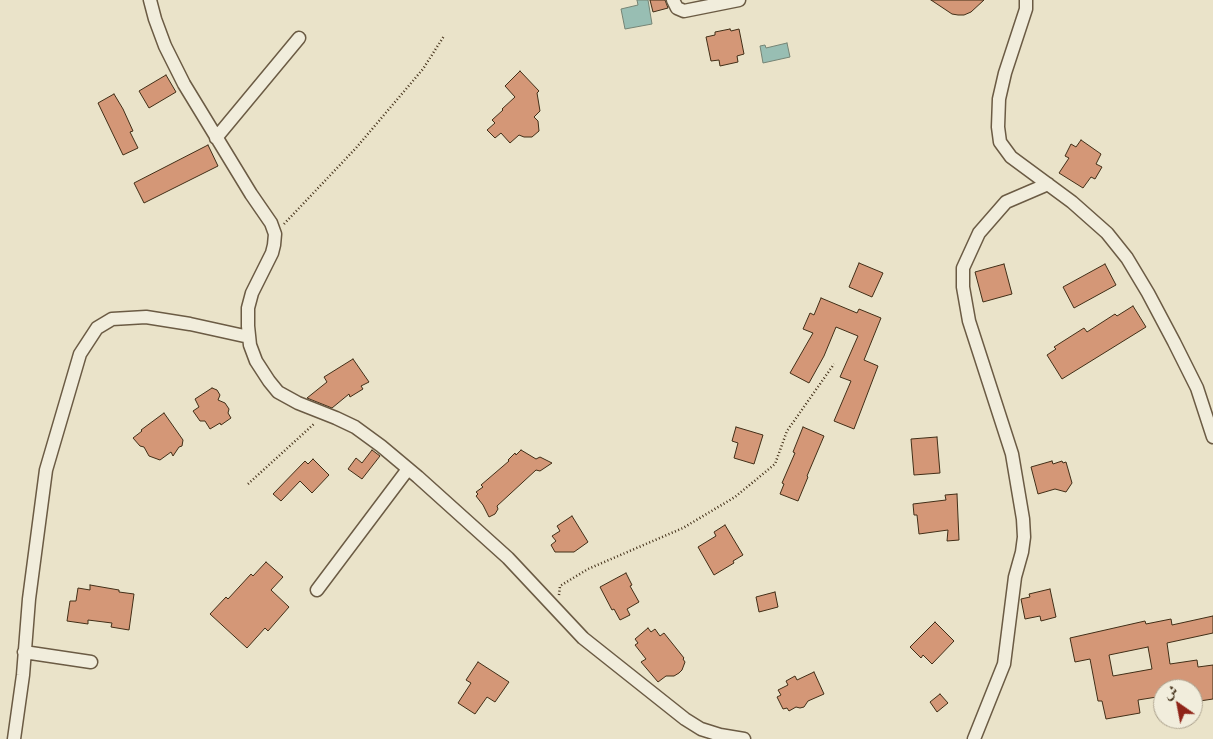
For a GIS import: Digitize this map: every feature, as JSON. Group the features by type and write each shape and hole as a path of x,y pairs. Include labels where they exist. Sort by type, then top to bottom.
{"street":[{"path":"150,0 165,46 184,84 250,194 271,223 275,234 272,253 252,293 248,308 250,345 256,361 268,381 278,392 298,403 355,427 381,446 508,558 583,638 685,718 701,729 720,735 744,739"},
{"path":"673,0 677,8 684,11 739,0"},
{"path":"1026,0 1026,9 1005,73 999,99 998,127 1000,142 1010,157 1072,202 1107,233 1127,258 1148,293 1197,388 1213,437"},
{"path":"216,138 299,38"},
{"path":"974,739 1004,664 1015,577 1024,537 1023,519 1012,454 970,321 963,287 963,268 979,233 1006,202 1048,184"},
{"path":"14,739 23,675 29,599 46,470 80,354 97,328 112,319 146,317 190,324 249,337"},
{"path":"317,590 408,469"},
{"path":"24,652 91,662"}],"path":[{"path":"275,234 356,148 423,69 444,36"},
{"path":"558,612 560,586 588,569 683,528 735,497 775,464 787,431 834,364"},
{"path":"248,484 326,414"}],"water":[{"path":"637,0 648,0 652,24 625,29 621,9 638,5"},
{"path":"787,43 790,57 763,63 760,46 765,45 766,48"}],"building":[{"path":"650,0 665,0 668,8 653,12"},
{"path":"931,0 984,0 971,12 958,15 952,14"},
{"path":"730,29 731,31 739,29 744,54 737,56 738,62 720,66 719,60 711,61 706,37 715,35 715,32"},
{"path":"520,71 539,91 537,93 540,111 534,117 538,121 539,131 532,137 519,135 510,143 501,133 495,138 487,130 495,123 492,120 515,97 505,86"},
{"path":"166,75 176,92 149,108 139,91"},
{"path":"114,94 133,131 130,132 138,148 123,155 98,103"},
{"path":"1081,140 1101,154 1096,164 1102,167 1095,179 1091,177 1083,188 1059,173 1069,158 1065,156 1071,144 1076,147"},
{"path":"208,145 218,166 144,203 134,183"},
{"path":"859,263 883,273 872,297 849,287"},
{"path":"1004,264 1012,294 983,302 975,272"},
{"path":"1105,264 1116,285 1074,308 1063,287"},
{"path":"821,298 857,313 859,309 881,318 864,360 878,366 854,429 834,421 851,381 840,377 858,336 836,327 824,356 809,383 790,373 813,333 803,329 810,313 814,315"},
{"path":"1133,306 1146,327 1062,379 1047,355 1056,349 1054,347 1084,328 1087,332 1115,314 1117,316"},
{"path":"353,359 369,382 361,386 363,389 350,397 349,394 332,408 307,398 327,382 324,377"},
{"path":"212,388 217,390 220,395 218,400 225,403 231,418 221,425 220,423 210,429 205,421 200,421 193,411 199,407 195,399"},
{"path":"164,413 183,440 182,446 179,447 173,456 171,452 160,460 149,456 144,447 140,446 133,438"},
{"path":"736,427 763,435 754,464 734,458 738,443 732,441"},
{"path":"803,427 824,436 798,501 780,494 784,484 782,483 795,453 793,452"},
{"path":"937,437 940,473 914,475 911,439"},
{"path":"372,450 380,456 362,479 348,469 356,458 362,463"},
{"path":"521,450 536,459 540,457 552,463 540,471 536,470 497,506 498,509 495,514 489,517 476,496 478,494 476,492 515,453 516,455"},
{"path":"313,459 329,475 312,493 300,481 281,501 273,494 305,461 308,464"},
{"path":"1052,461 1053,464 1062,461 1063,463 1066,462 1072,483 1066,492 1055,489 1038,494 1031,467"},
{"path":"957,494 959,540 947,541 948,530 919,534 917,515 914,515 913,504 946,500 945,495"},
{"path":"572,516 588,542 574,552 555,552 551,545 556,541 552,536 560,531 557,526"},
{"path":"725,525 743,555 714,575 698,547 716,536 714,532"},
{"path":"266,562 283,577 271,590 289,607 268,631 265,628 247,648 210,614 226,597 228,599 251,574 253,576"},
{"path":"626,573 632,585 630,586 639,602 627,609 630,615 620,620 614,609 612,610 600,587"},
{"path":"90,585 134,594 129,630 111,627 112,623 88,620 88,624 67,621 70,601 76,601 78,588 90,590"},
{"path":"1050,589 1056,617 1041,621 1040,616 1025,619 1021,599 1030,597 1029,594"},
{"path":"775,592 778,607 759,612 756,597"},
{"path":"1213,616 1213,633 1167,643 1170,664 1197,660 1198,667 1213,665 1213,699 1203,700 1203,679 1153,679 1153,698 1138,700 1140,713 1106,719 1102,701 1098,701 1090,659 1075,662 1070,638 1145,621 1146,624 1171,619 1172,625","holes":["1148,647 1152,669 1113,676 1109,655"]},
{"path":"935,622 954,641 932,664 923,655 921,658 910,647"},
{"path":"648,628 651,632 655,629 660,636 664,633 684,658 685,662 679,673 674,676 666,676 658,682 641,662 646,659 635,645 638,643 635,639"},
{"path":"478,662 509,682 495,702 487,697 475,714 458,703 471,683 466,680"},
{"path":"814,672 824,694 808,701 804,707 796,707 789,711 787,708 783,709 777,697 781,695 778,690 788,685 786,681 795,676 797,680"},
{"path":"940,694 948,703 937,712 930,702"}]}
